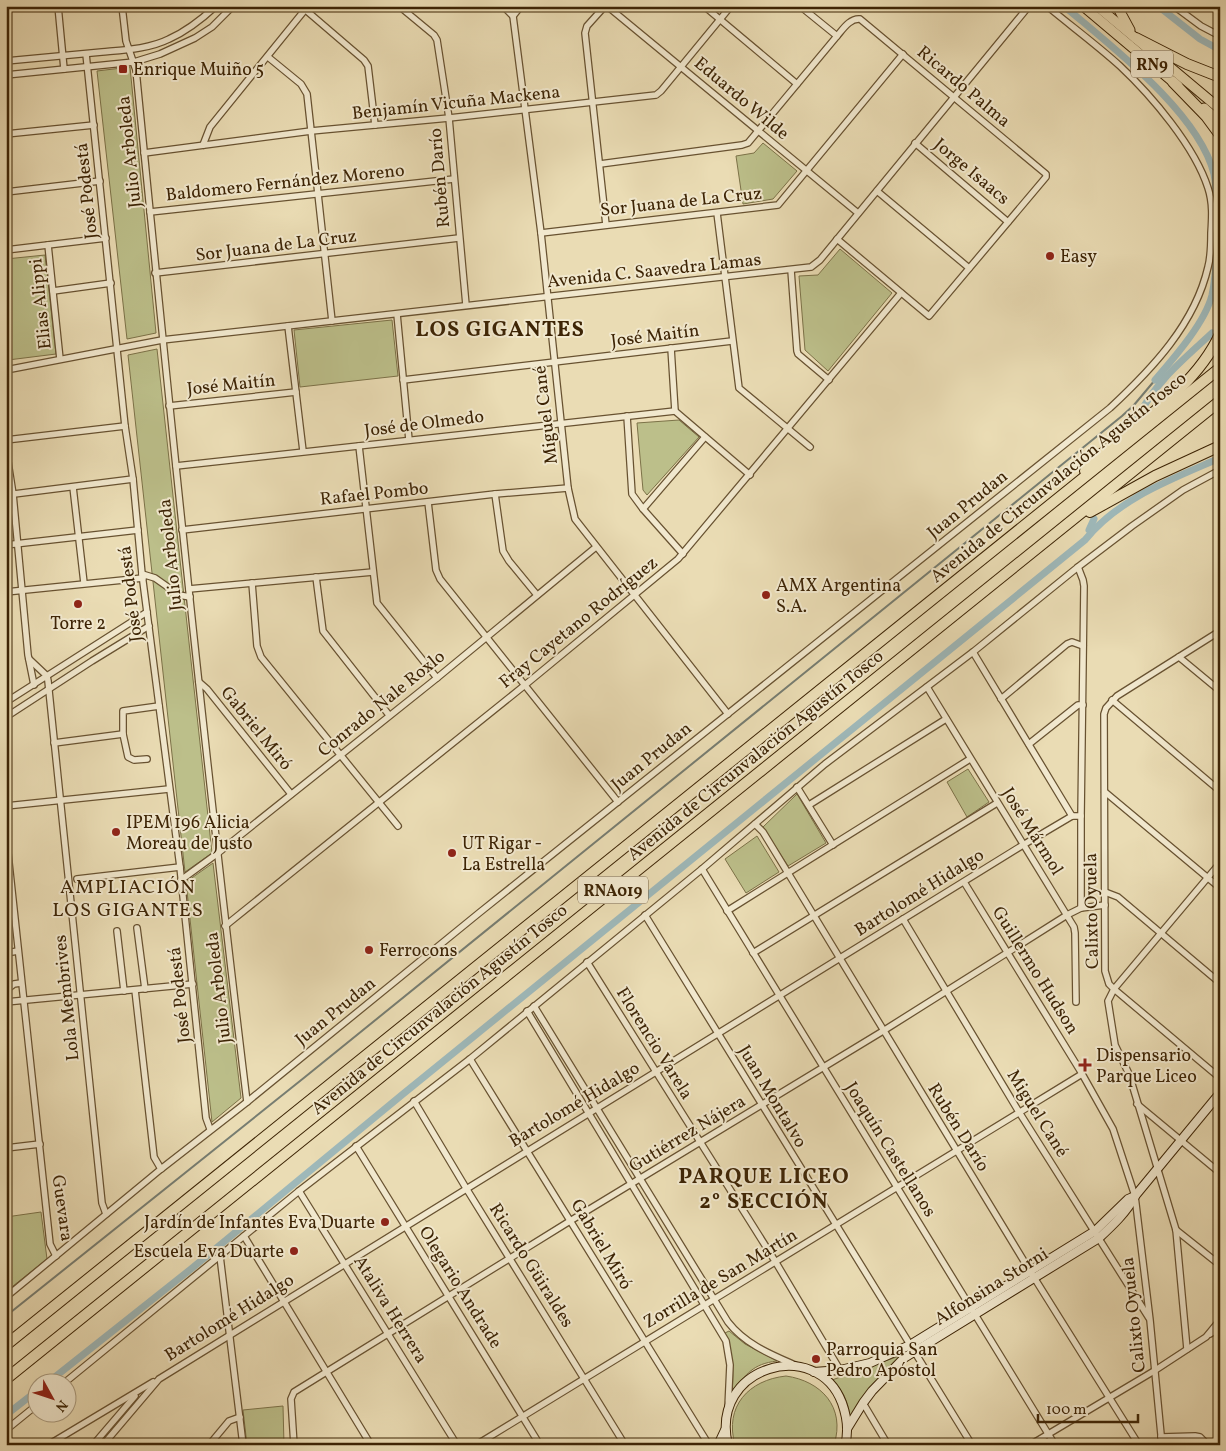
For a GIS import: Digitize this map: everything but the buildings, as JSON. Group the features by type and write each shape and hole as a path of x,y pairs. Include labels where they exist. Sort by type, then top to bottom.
{"highway":[{"path":"1136,38 1188,64 1220,77"},
{"path":"1174,82 1206,116 1220,135"},
{"path":"1075,484 1093,461 1165,402 1186,382 1205,359 1220,334"},
{"name":"Avenida de Circunvalación Agustín Tosco","path":"6,1345 1220,368"},
{"name":"Avenida de Circunvalación Agustín Tosco","path":"6,1379 1220,401"},
{"path":"1059,531 1148,479 1220,446"}],"main road":[{"name":"RN9","path":"1083,6 1220,122"},
{"name":"RN9","path":"1097,6 1220,109"},
{"path":"1117,6 1136,38"}],"street":[{"path":"58,6 64,69"},
{"name":"Julio Arboleda","path":"122,6 128,49 136,70 182,530 225,926 247,1102"},
{"path":"6,60 128,49 168,40 184,32 216,6"},
{"path":"6,76 134,62 160,54 195,38 212,27 233,6"},
{"name":"Rubén Darío","path":"399,6 436,38 449,118 466,305"},
{"path":"503,6 513,16 521,6"},
{"path":"606,6 586,29 606,224"},
{"name":"Eduardo Wilde","path":"606,6 858,213"},
{"path":"704,6 797,84"},
{"name":"Benjamín Vicuña Mackena","path":"144,153 311,131 656,95 661,92 731,6"},
{"path":"600,164 748,143 837,36 800,6"},
{"name":"Avenida C. Saavedra Lamas","path":"6,370 162,340 812,267 816,265 838,239 1029,6"},
{"name":"Juan Prudan","path":"6,1297 210,1129 247,1102 1110,408 1149,370 1185,322 1196,302 1208,266 1212,213 1208,190 1196,163 1168,119 1150,96 1118,64 1047,6"},
{"path":"1174,6 1220,36"},
{"path":"203,145 210,127 268,57 305,7 364,60 368,66 374,125"},
{"name":"Miguel Cané","path":"513,16 541,232 568,488 574,519 728,714"},
{"name":"Ricardo Palma","path":"837,36 851,21 856,18 860,19 1044,172 1046,177 1008,222"},
{"name":"José Podestá","path":"86,54 142,576 180,867 206,1118 210,1129"},
{"name":"Sor Juana de La Cruz","path":"541,232 778,205 903,54"},
{"path":"268,57 305,89 332,321"},
{"path":"6,134 94,125"},
{"name":"Jorge Isaacs","path":"915,144 1008,222"},
{"name":"Baldomero Fernández Moreno","path":"150,212 454,179"},
{"path":"6,192 100,181"},
{"path":"877,191 969,268"},
{"path":"717,212 739,388 810,447"},
{"path":"838,239 929,316 1008,222"},
{"path":"6,250 106,238"},
{"name":"Sor Juana de La Cruz","path":"156,274 459,238"},
{"name":"Elias Alippi","path":"48,245 60,359"},
{"path":"792,270 798,354 829,380"},
{"path":"53,291 110,283"},
{"name":"Fray Cayetano Rodríguez","path":"225,926 525,685 683,554 902,293"},
{"path":"397,314 409,440"},
{"path":"288,326 303,452"},
{"name":"José Maitín","path":"403,380 732,341"},
{"path":"671,348 675,410 750,475"},
{"name":"José Maitín","path":"169,406 296,392"},
{"name":"José de Olmedo","path":"176,466 675,410"},
{"path":"627,416 631,489 643,509 683,554"},
{"path":"6,440 125,426"},
{"path":"643,509 705,437"},
{"path":"359,446 376,598 379,607 437,678"},
{"path":"6,449 10,495 18,544 29,659 34,685"},
{"path":"75,1374 299,1190 470,1059 702,869 797,787 1164,502 1220,470"},
{"path":"10,495 133,479"},
{"path":"73,487 84,583"},
{"name":"Rafael Pombo","path":"182,530 495,494 568,488"},
{"path":"495,494 505,556 537,595"},
{"path":"428,502 437,574 618,802"},
{"path":"6,545 138,530"},
{"name":"Conrado Nale Roxlo","path":"181,880 218,853 437,678 596,548"},
{"name":"Calixto Oyuela","path":"1078,567 1084,586 1080,816 1081,908"},
{"path":"189,589 373,572"},
{"path":"6,592 142,576 155,578 179,595 190,597"},
{"path":"316,577 323,631 389,715"},
{"path":"252,583 258,652 398,826"},
{"path":"6,702 147,612"},
{"path":"6,717 149,626"},
{"path":"1220,631 1112,700 1220,791"},
{"path":"1002,699 1067,644 1072,642 1083,646"},
{"path":"973,652 1072,816 1080,816"},
{"path":"1179,657 1220,691"},
{"path":"29,659 47,676"},
{"name":"Lola Membrives","path":"47,676 102,1203 106,1214"},
{"name":"Gabriel Miró","path":"199,682 206,688 291,794"},
{"name":"José Mármol","path":"927,687 1067,915 1075,933 1076,1002"},
{"name":"Calixto Oyuela","path":"1112,700 1104,714 1105,971 1109,984 1114,989 1108,1001 1115,1045 1128,1074 1176,1230 1187,1349"},
{"path":"1029,744 1078,705 1082,705"},
{"path":"147,758 134,760 128,757 125,751 123,734 123,711 159,706"},
{"path":"809,805 946,719"},
{"path":"54,743 123,734"},
{"path":"727,911 970,759"},
{"path":"797,787 833,844"},
{"path":"6,806 169,789"},
{"path":"1105,792 1220,888"},
{"path":"753,953 997,803"},
{"name":"Bartolomé Hidalgo","path":"103,1445 159,1379 527,1150 840,960 903,919 1072,816"},
{"name":"Rubén Darío","path":"755,824 763,832 1032,1274 1139,1445"},
{"name":"Guevara","path":"6,835 9,893 18,951 50,1244 56,1256"},
{"path":"1220,863 1114,989 1220,1078"},
{"path":"77,879 180,867"},
{"name":"Joaquín Castellanos","path":"702,869 1055,1445"},
{"name":"Guillermo Hudson","path":"964,882 1082,1074"},
{"path":"1105,892 1118,897 1220,983"},
{"name":"Gutiérrez Nájera","path":"294,1445 291,1399 294,1392 388,1332 762,1105 1067,915 1081,908 1105,905"},
{"name":"Juan Montalvo","path":"645,915 972,1445"},
{"name":"Miguel Cané","path":"903,919 1019,1112 1150,1320"},
{"path":"137,928 145,989"},
{"path":"117,931 124,991"},
{"path":"6,953 18,951"},
{"name":"Florencio Varela","path":"587,962 775,1261 840,1370"},
{"path":"6,990 14,984 21,983"},
{"path":"6,1002 193,984"},
{"path":"135,990 154,1157 161,1169"},
{"path":"534,1006 733,1329 760,1350 814,1372 831,1385 840,1398 846,1413 848,1429 844,1445"},
{"path":"527,1011 723,1336 729,1353 730,1365 726,1430 728,1445"},
{"name":"Gabriel Miró","path":"470,1059 709,1445"},
{"name":"Calixto Oyuela","path":"1082,1074 1113,1129 1135,1196 1150,1320 1162,1445"},
{"name":"Zorrilla de San Martín","path":"476,1445 1082,1074"},
{"name":"Alfonsina Storni","path":"814,1372 840,1370 870,1363 912,1348 1097,1234 1131,1204 1157,1168 1220,1093"},
{"name":"Ricardo Güiraldes","path":"414,1101 625,1445"},
{"path":"1137,1104 1220,1173"},
{"path":"6,1148 40,1144"},
{"name":"Olegario Andrade","path":"356,1146 540,1445"},
{"name":"Ataliva Herrera","path":"299,1190 457,1445"},
{"path":"1176,1230 1220,1265"},
{"path":"244,1236 371,1445"},
{"path":"220,1256 243,1445"},
{"path":"1206,1337 1220,1320"},
{"path":"1030,1445 1154,1371 1220,1328"},
{"name":"Alfonsina Storni","path":"848,1429 863,1403 881,1380 912,1348"},
{"path":"728,1410 734,1396 755,1374 769,1368 799,1367"},
{"path":"48,1445 159,1379"},
{"path":"93,1445 138,1392"},
{"path":"863,1403 888,1445"},
{"path":"6,1430 28,1412"},
{"path":"209,1445 229,1422 240,1417"},
{"path":"718,1445 726,1430"},
{"path":"1161,1437 1195,1436 1200,1437 1208,1445"}],"green space":[{"path":"130,67 156,333 127,339 97,71"},
{"path":"763,143 797,171 773,199 743,204 736,156 754,153"},
{"path":"840,249 892,293 828,371 805,350 799,276 818,275"},
{"path":"45,255 56,354 8,360 6,259"},
{"path":"392,320 398,376 300,387 294,330"},
{"path":"157,349 212,853 185,872 128,355"},
{"path":"679,420 699,437 647,495 643,490 637,423"},
{"path":"968,769 989,802 967,817 947,782"},
{"path":"797,794 826,843 788,866 763,827"},
{"path":"757,836 779,872 746,893 725,859"},
{"path":"213,863 241,1098 212,1122 186,882"},
{"path":"41,1212 47,1259 6,1290 6,1217"},
{"path":"729,1331 745,1344 777,1361 756,1367 746,1375 732,1392 732,1362 725,1333"},
{"path":"905,1354 872,1386 850,1416 844,1396 832,1380"},
{"path":"786,1376 810,1384 828,1398 836,1419 837,1431 834,1445 735,1445 733,1418 743,1397 761,1383"},
{"path":"283,1406 284,1445 247,1445 243,1410"}],"waterway":[{"path":"1064,6 1151,82 1172,105 1191,128 1205,151 1214,174 1217,239 1212,295 1196,329 1155,380"},
{"path":"1158,6 1200,39 1220,50"},
{"path":"1138,417 1145,404 1162,382 1212,333"},
{"path":"6,1316 305,1077 1122,416 1155,380"},
{"path":"59,1374 191,1269 403,1094 1085,540 1114,512 1147,491 1220,458"},
{"path":"1089,530 1094,519"},
{"path":"6,1415 28,1398"}],"place":[{"name":"Enrique Muiño 5","path":"123,69"},
{"name":"Easy","path":"1050,256"},
{"name":"AMX Argentina S.A.","path":"766,595"},
{"name":"Torre 2","path":"78,604"},
{"name":"IPEM 196 Alicia Moreau de Justo","path":"116,832"},
{"name":"UT Rigar - La Estrella","path":"452,853"},
{"name":"Ferrocons","path":"369,950"},
{"name":"Dispensario Parque Liceo","path":"1085,1065"},
{"name":"Jardín de Infantes Eva Duarte","path":"385,1222"},
{"name":"Escuela Eva Duarte","path":"294,1251"},
{"name":"Parroquia San Pedro Apóstol","path":"816,1359"}],"district":[{"name":"LOS GIGANTES","path":"500,328"},
{"name":"AMPLIACIÓN LOS GIGANTES","path":"128,898"},
{"name":"PARQUE LICEO 2° SECCIÓN","path":"764,1188"}]}
